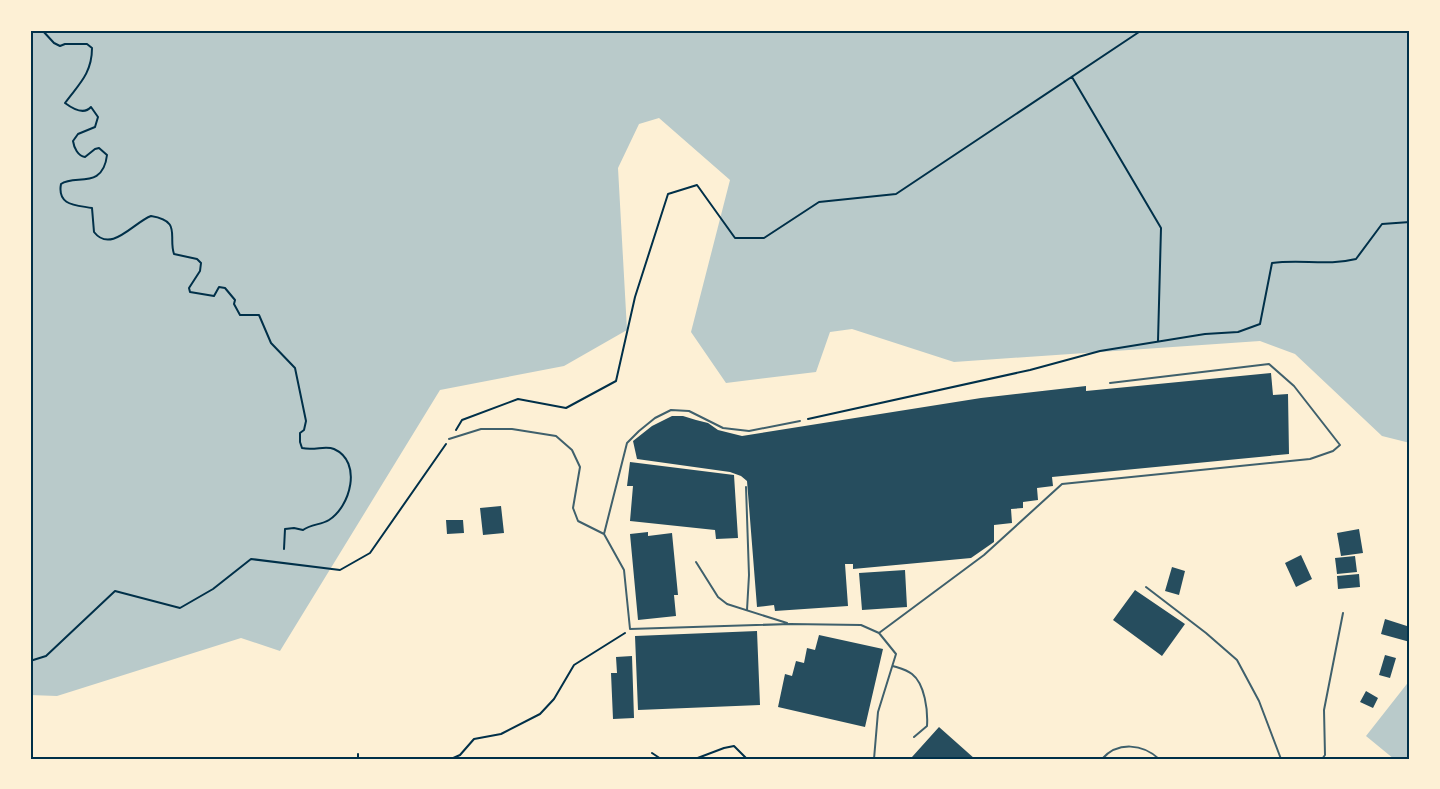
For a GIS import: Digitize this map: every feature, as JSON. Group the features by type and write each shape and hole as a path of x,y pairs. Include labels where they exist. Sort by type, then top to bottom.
{"lane":[{"path":"879,633 984,555 1062,484 1310,459 1333,452 1341,445 1294,386 1269,364 1110,383"},
{"path":"604,534 627,443 655,418 671,410 680,409 705,417 723,428 749,431 800,421"},
{"path":"449,439 481,429 512,429 555,436 572,450 580,467 573,508 578,521 604,534 624,570 630,629 790,624 861,625 879,633 896,654 878,712 874,759"},
{"path":"746,487 749,575 747,610"},
{"path":"696,562 718,597 727,604 790,624"},
{"path":"1146,587 1237,660 1259,701 1281,759"},
{"path":"1322,759 1325,755 1324,711 1343,613"},
{"path":"893,666 913,675 928,709 927,726 914,737"},
{"path":"1102,759 1107,753 1134,746 1149,750 1159,759"}],"path":[{"path":"42,30 60,46 87,44 92,48 89,68 82,84 65,103 79,111 85,111 91,107 98,117 95,127 83,131 73,141 76,150 85,157 99,148 107,155 103,167 92,178 83,181 66,180 61,184 63,199 68,204 92,208 94,232 102,238 122,237 139,221 151,216 166,222 174,231 174,254 197,259 201,263 200,271 189,288 190,292 214,296 219,287 225,288 235,300 234,304 240,315 255,314 262,318 271,343 295,368 306,421 305,428 300,433 302,448 335,449 345,459 351,481 343,505 330,519 303,530 294,528 285,530 284,549"},
{"path":"30,661 46,656 115,591 180,608 213,589 251,559 340,570 370,553 462,420 518,399 566,408 616,381 635,297 668,194 697,185 735,238 764,238 819,202 896,194 1142,30"},
{"path":"1072,77 1161,228 1158,342"},
{"path":"800,421 1030,370 1100,351 1205,334 1238,332 1260,324 1272,263 1290,261 1341,263 1356,260 1382,224 1410,222"},
{"path":"451,759 460,754 474,740 501,734 540,714 554,699 574,665 630,629"},
{"path":"695,759 724,747 734,747 747,759"},
{"path":"652,753 661,759"},
{"path":"358,754 358,759"}],"shaded area":[{"path":"30,30 1410,30 1410,443 1382,436 1295,354 1260,341 954,362 852,329 830,332 816,372 726,383 691,332 730,180 659,118 639,124 618,168 627,330 564,366 440,390 280,651 241,638 57,696 30,695"},
{"path":"1410,680 1410,759 1394,759 1366,736"}],"building":[{"path":"1271,373 1273,395 1288,394 1289,454 1052,477 1053,486 1037,488 1038,500 1023,502 1023,508 1011,509 1012,523 994,525 994,542 971,558 853,569 853,564 845,564 848,606 775,611 774,605 757,607 747,481 730,472 637,459 633,441 652,426 672,416 683,416 708,423 718,430 742,436 981,398 1086,386 1086,391"},
{"path":"630,462 734,475 738,538 716,539 715,530 630,521 633,486 627,486"},
{"path":"501,506 504,533 483,535 480,508"},
{"path":"446,520 463,520 464,533 447,534"},
{"path":"1359,529 1363,553 1341,556 1337,533"},
{"path":"648,532 648,536 672,533 678,595 674,595 676,616 638,620 630,534"},
{"path":"1301,555 1312,579 1296,587 1285,563"},
{"path":"1355,556 1357,572 1337,574 1335,558"},
{"path":"1172,567 1185,571 1179,595 1165,591"},
{"path":"905,570 907,607 862,610 859,573"},
{"path":"1359,574 1360,587 1338,589 1337,576"},
{"path":"1135,590 1185,624 1162,656 1113,620"},
{"path":"1385,619 1410,627 1410,642 1381,634"},
{"path":"757,631 760,705 638,710 635,636"},
{"path":"819,635 883,649 865,727 778,707 785,674 792,676 796,661 804,663 807,648 815,650"},
{"path":"1385,655 1396,658 1390,678 1379,675"},
{"path":"632,656 634,718 613,719 611,673 617,673 616,657"},
{"path":"1366,691 1378,698 1373,708 1360,702"},
{"path":"939,727 975,759 914,759 912,757"}]}
